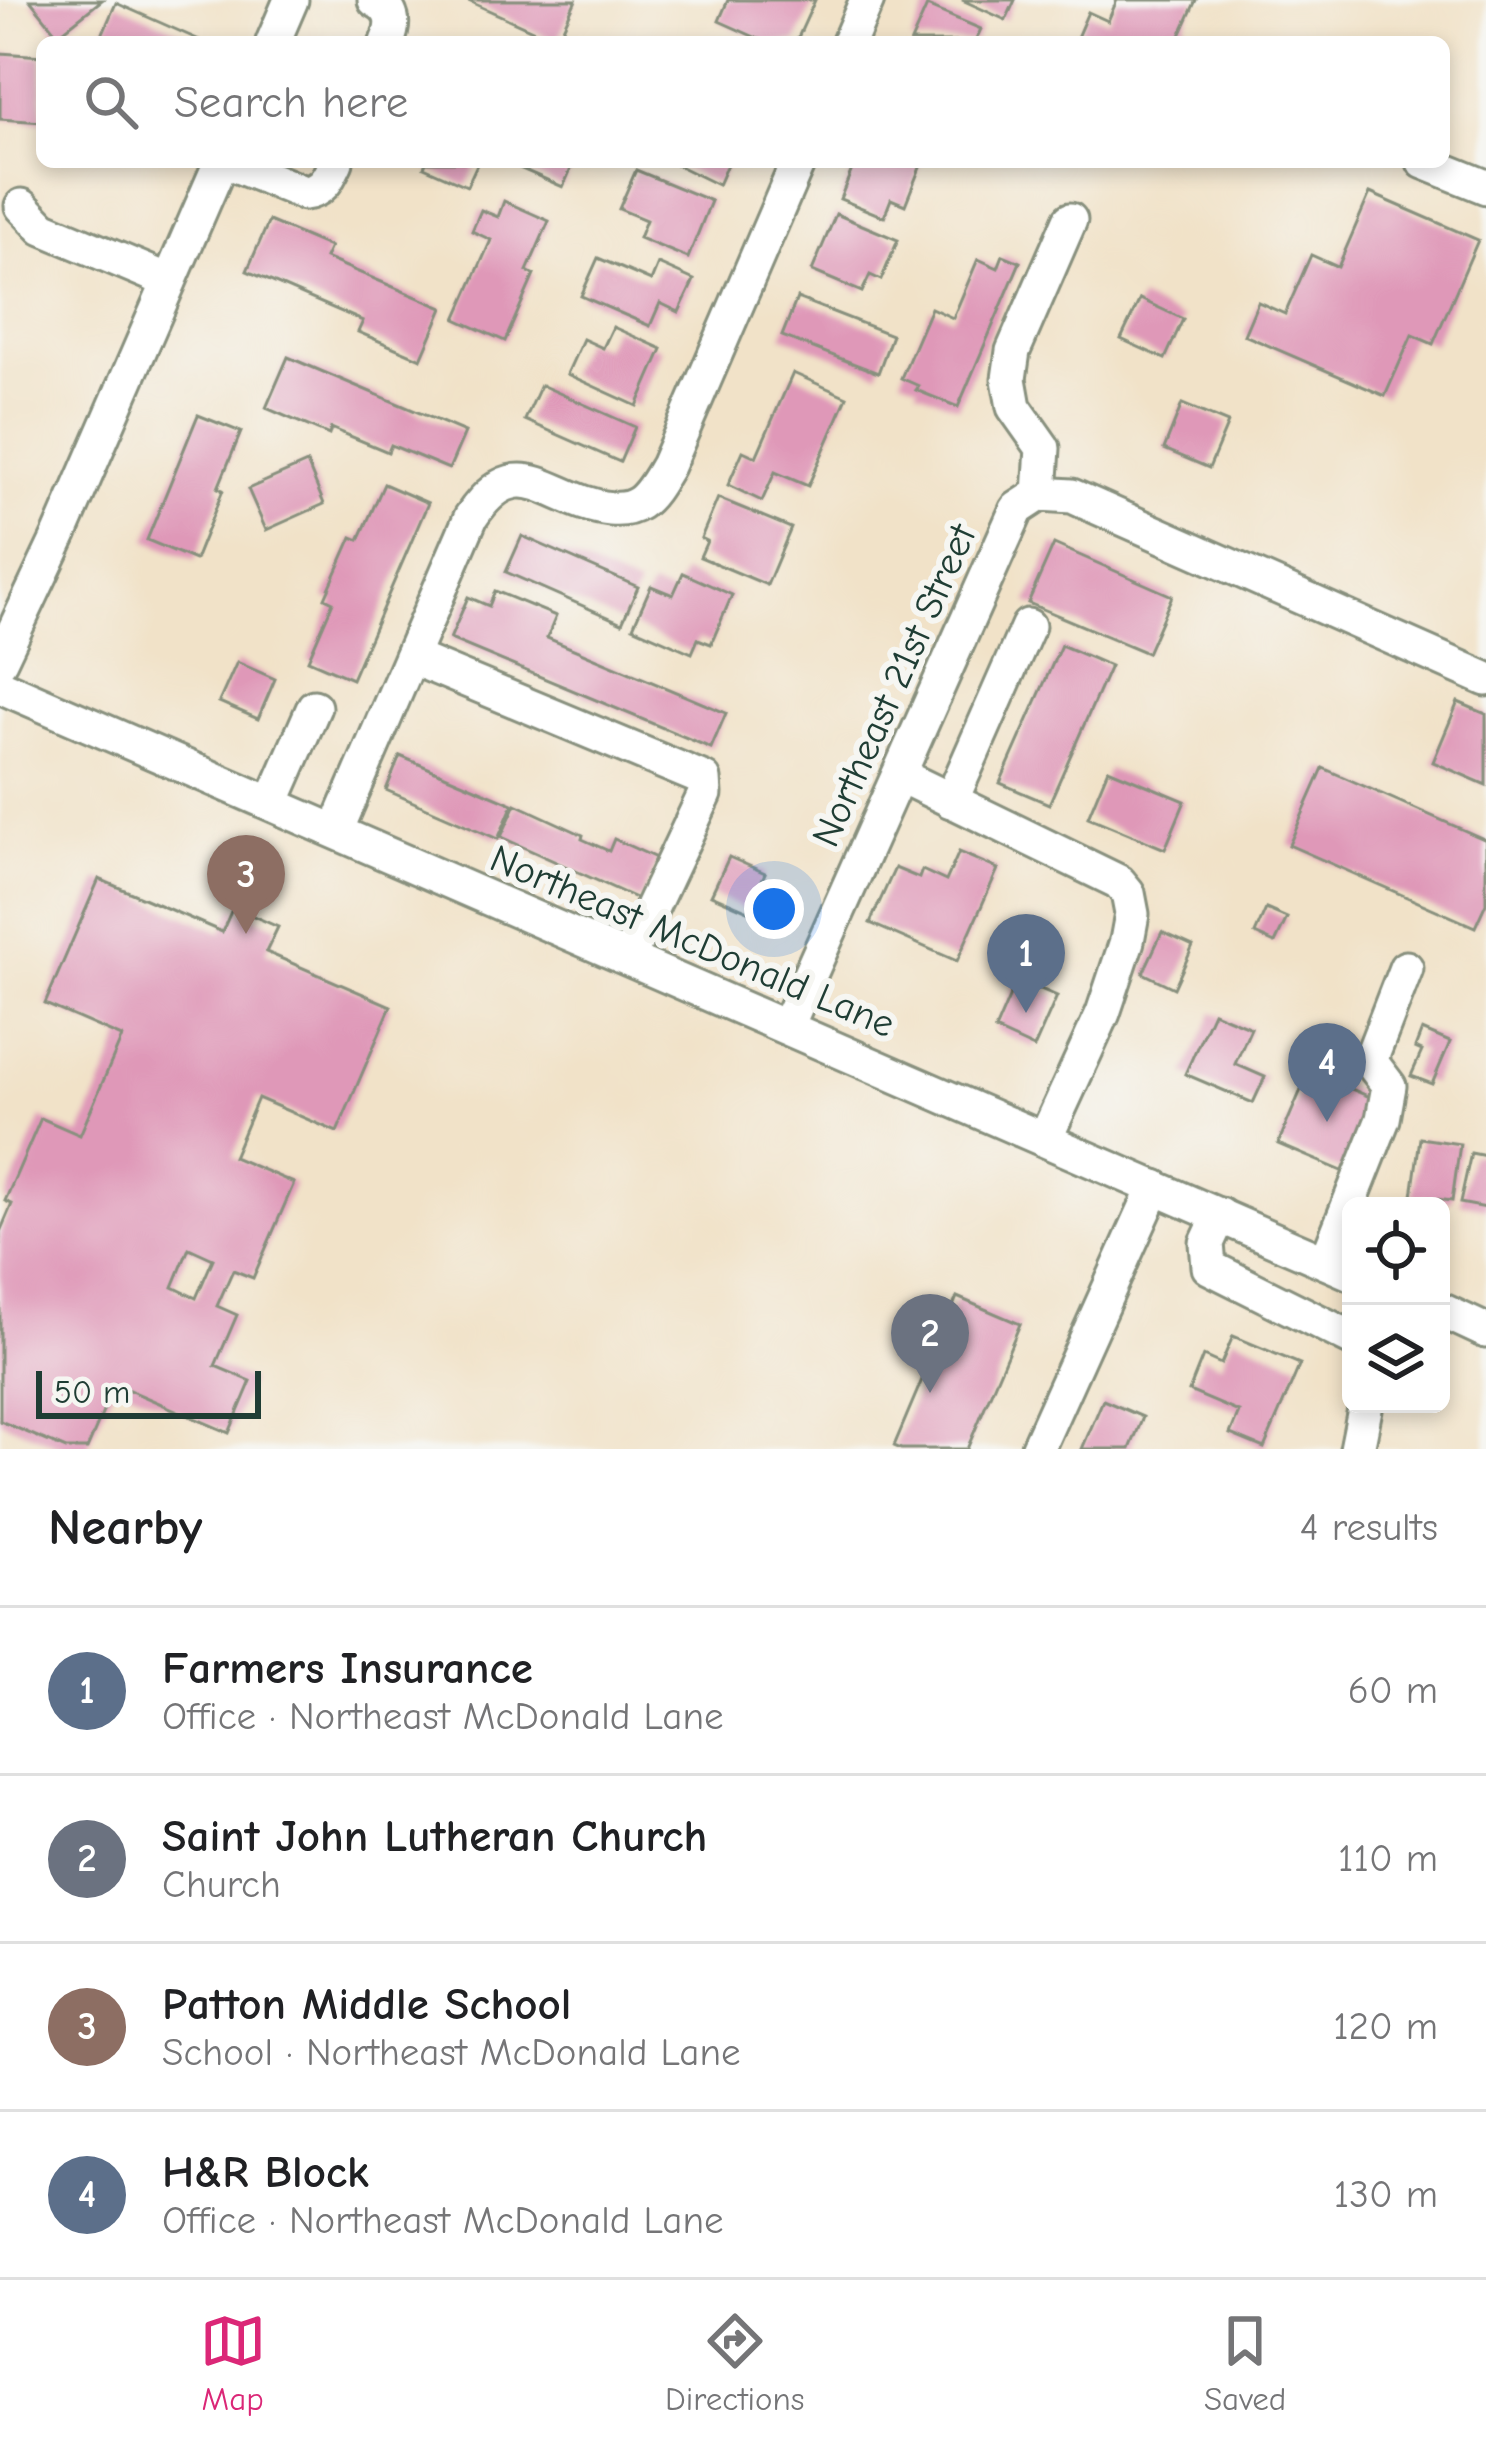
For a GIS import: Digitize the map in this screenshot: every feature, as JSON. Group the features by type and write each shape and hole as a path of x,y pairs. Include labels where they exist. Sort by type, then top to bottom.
{"street":[{"path":"276,36 291,0"},
{"path":"375,0 392,18 390,36"},
{"path":"852,36 867,0"},
{"path":"0,661 61,534 221,168"},
{"path":"239,168 304,193 315,192 326,183 333,168"},
{"path":"336,831 471,517 501,484 514,480 595,507 622,510 638,503 655,486 795,168"},
{"path":"1439,168 1486,187"},
{"path":"22,206 44,228 169,281"},
{"path":"1070,220 1013,351 1009,379 1014,407 1043,448 1029,501 1072,496 1486,679"},
{"name":"Northeast 21st Street","path":"787,1026 1029,501"},
{"path":"951,801 1028,626"},
{"path":"411,656 704,779 705,794 628,958"},
{"name":"Northeast McDonald Lane","path":"0,686 1338,1267"},
{"path":"272,803 314,707"},
{"path":"899,775 1119,882 1128,893 1132,914 1127,941 1102,1013 1045,1139"},
{"path":"1338,1267 1389,1086 1370,1061 1406,968"},
{"path":"1037,1449 1155,1187"},
{"path":"1220,1215 1208,1244 1210,1267 1342,1333"},
{"path":"1450,1314 1486,1331"},
{"path":"1357,1449 1364,1413"}],"building":[{"path":"30,0 102,0 58,35"},
{"path":"466,0 576,0 559,36 546,36"},
{"path":"728,0 815,0 799,36 753,36 719,21"},
{"path":"962,0 1015,0 1006,20"},
{"path":"1117,0 1196,0 1180,36 1078,36 1088,12 1108,21"},
{"path":"116,3 190,36 102,36"},
{"path":"927,6 981,29 978,36 914,36"},
{"path":"0,53 36,56 36,122 0,119"},
{"path":"426,168 475,168 467,186"},
{"path":"519,168 571,168 563,187"},
{"path":"683,168 725,168 718,185"},
{"path":"853,168 920,168 905,205 891,199 884,217 840,199"},
{"path":"636,170 711,201 688,258 639,238 646,220 619,209"},
{"path":"1370,193 1478,240 1433,344 1412,335 1385,396 1244,335 1258,302 1285,314 1311,255 1338,267"},
{"path":"504,201 549,221 527,271 534,275 505,341 456,319 491,240 472,231 481,210 498,217"},
{"path":"836,214 898,240 881,280 870,275 862,292 812,271"},
{"path":"269,221 330,247 325,258 443,308 421,359 358,332 363,321 247,271"},
{"path":"1003,255 1020,262 958,407 916,390 919,386 901,378 931,308 953,318 978,259 998,268"},
{"path":"598,258 651,281 658,264 694,280 679,312 660,303 650,326 581,296"},
{"path":"797,298 892,335 878,373 782,336"},
{"path":"1140,299 1183,319 1165,359 1121,339"},
{"path":"613,327 662,349 637,406 567,374 583,339 603,348"},
{"path":"288,357 465,432 449,469 391,445 388,452 331,428 329,435 266,408"},
{"path":"793,373 847,397 808,486 775,472 762,501 728,485 743,451 756,457"},
{"path":"541,385 635,427 620,462 525,420"},
{"path":"1182,404 1228,423 1209,468 1164,449"},
{"path":"198,415 241,432 195,560 147,540"},
{"path":"307,463 324,504 266,530 248,489"},
{"path":"384,484 428,503 352,679 308,660 333,602 325,598 352,537 359,540"},
{"path":"718,498 791,528 767,585 700,557 707,541 701,538"},
{"path":"522,536 638,587 622,623 506,572"},
{"path":"1054,544 1172,596 1147,653 1028,603"},
{"path":"683,573 732,595 711,644 698,639 692,653 633,627 651,586 673,595"},
{"path":"495,591 556,616 547,638 726,713 711,748 450,639 468,597 489,606"},
{"path":"1061,645 1110,666 1049,804 1000,783"},
{"path":"237,662 275,679 258,719 219,702"},
{"path":"1458,702 1486,714 1486,785 1433,762"},
{"path":"400,756 513,804 498,839 386,790"},
{"path":"1323,768 1486,840 1486,903 1475,927 1289,845"},
{"path":"1108,769 1185,801 1165,849 1088,817"},
{"path":"516,804 609,851 614,839 658,859 640,900 501,837"},
{"path":"959,852 998,869 957,961 870,923 895,868 919,878 922,870 946,881"},
{"path":"729,857 765,873 748,911 711,895"},
{"path":"99,879 222,932 233,907 278,927 266,952 391,1006 337,1132 258,1098 233,1157 294,1183 253,1278 233,1270 217,1306 237,1315 215,1366 251,1381 229,1433 115,1384 87,1449 66,1449 0,1421 0,1232 12,1204 5,1201 41,1118 80,1135 122,1037 45,1004","holes":["189,1248 213,1259 196,1298 173,1287"]},
{"path":"1266,909 1287,918 1275,943 1255,934"},
{"path":"1162,932 1193,946 1174,988 1143,973"},
{"path":"1020,972 1040,981 1036,987 1057,996 1034,1048 995,1030"},
{"path":"1213,1012 1251,1028 1235,1064 1265,1077 1253,1103 1185,1074"},
{"path":"1422,1030 1450,1042 1432,1084 1411,1076 1422,1051 1415,1048"},
{"path":"1309,1071 1375,1099 1344,1172 1278,1144"},
{"path":"1420,1138 1460,1144 1452,1201 1450,1197 1412,1196"},
{"path":"1471,1153 1486,1156 1486,1208 1460,1203"},
{"path":"957,1297 1020,1324 967,1449 901,1449 894,1446"},
{"path":"1233,1336 1300,1364 1264,1448 1230,1434 1239,1412 1189,1391 1203,1356 1221,1364"},
{"path":"1103,1400 1143,1417 1130,1449 1082,1449"}],"place":[{"name":"Patton Middle School","path":"246,934"},
{"name":"Farmers Insurance","path":"1026,1013"},
{"name":"H&R Block","path":"1327,1122"},
{"name":"Saint John Lutheran Church","path":"930,1393"}]}
